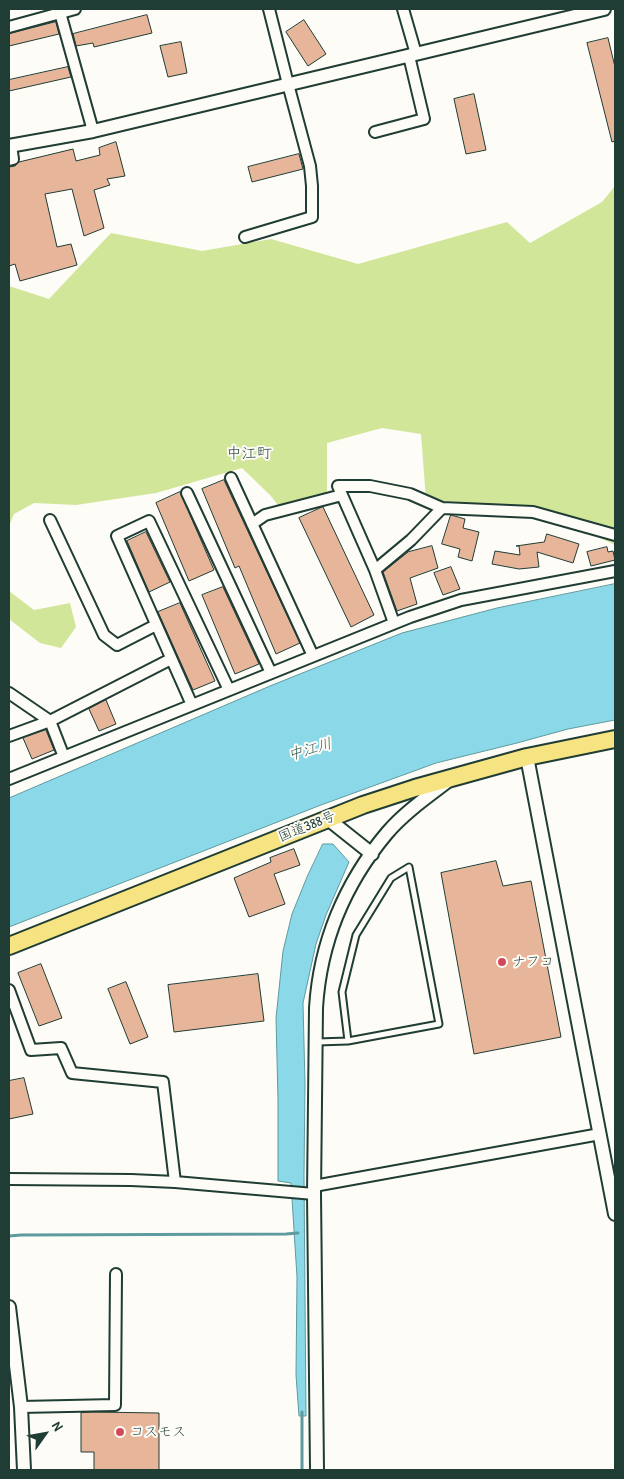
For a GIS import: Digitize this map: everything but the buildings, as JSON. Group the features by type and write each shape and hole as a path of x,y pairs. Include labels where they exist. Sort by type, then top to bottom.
{"highway":[{"name":"国道388号","path":"9,946 388,796 527,756 615,739"}],"street":[{"path":"9,27 60,11 75,9"},
{"path":"244,238 312,217 310,166 269,9"},
{"path":"375,132 424,119 403,9"},
{"path":"9,160 13,159 10,146 93,131 588,11 604,9"},
{"path":"60,11 93,131"},
{"path":"231,478 314,656"},
{"path":"394,623 376,570 338,486 370,486 410,494 442,508 533,512 615,535"},
{"path":"187,493 270,673"},
{"path":"252,524 265,515 342,495"},
{"path":"376,570 411,540 442,508"},
{"path":"50,520 104,635 117,645 156,625"},
{"path":"192,705 117,536 149,521 229,690"},
{"path":"9,779 394,623 462,600 615,571"},
{"path":"9,736 50,721 171,659"},
{"path":"9,693 50,721 64,757"},
{"path":"527,756 615,1214"},
{"path":"318,1470 311,1191 317,994 323,957 333,924 359,871 388,832 412,808 454,776"},
{"path":"328,819 372,854"},
{"path":"9,990 31,1050 61,1048 72,1073 163,1082 175,1182"},
{"path":"9,1179 175,1182 311,1191 600,1134"},
{"path":"21,1407 115,1405 116,1274"},
{"path":"9,1307 14,1387 21,1407 24,1470"}],"lane":[{"path":"316,1042 348,1040 439,1024 409,867 392,878 356,935 342,992 348,1040"}],"green space":[{"path":"615,186 615,545 535,507 426,500 421,434 382,428 327,443 327,496 281,509 270,495 242,468 156,493 76,505 34,503 14,514 9,526 9,286 49,299 111,233 202,251 271,239 358,264 507,222 530,243 602,202"},
{"path":"9,591 34,610 70,603 76,627 61,648 40,643 9,619"}],"water":[{"name":"中江川","path":"615,584 615,720 568,729 436,763 321,805 9,927 9,798 270,686 402,633 497,608"},
{"path":"323,844 333,844 349,862 326,915 316,944 303,1003 306,1416 299,1416 296,1375 297,1277 291,1183 278,1181 276,1018 283,951 292,914"}],"waterway":[{"path":"9,1236 298,1233"},
{"path":"302,1412 302,1470"}],"place":[{"name":"ナフコ","path":"502,962"},
{"name":"コスモス","path":"120,1432"}],"district":[{"name":"中江町","path":"249,454"}]}
